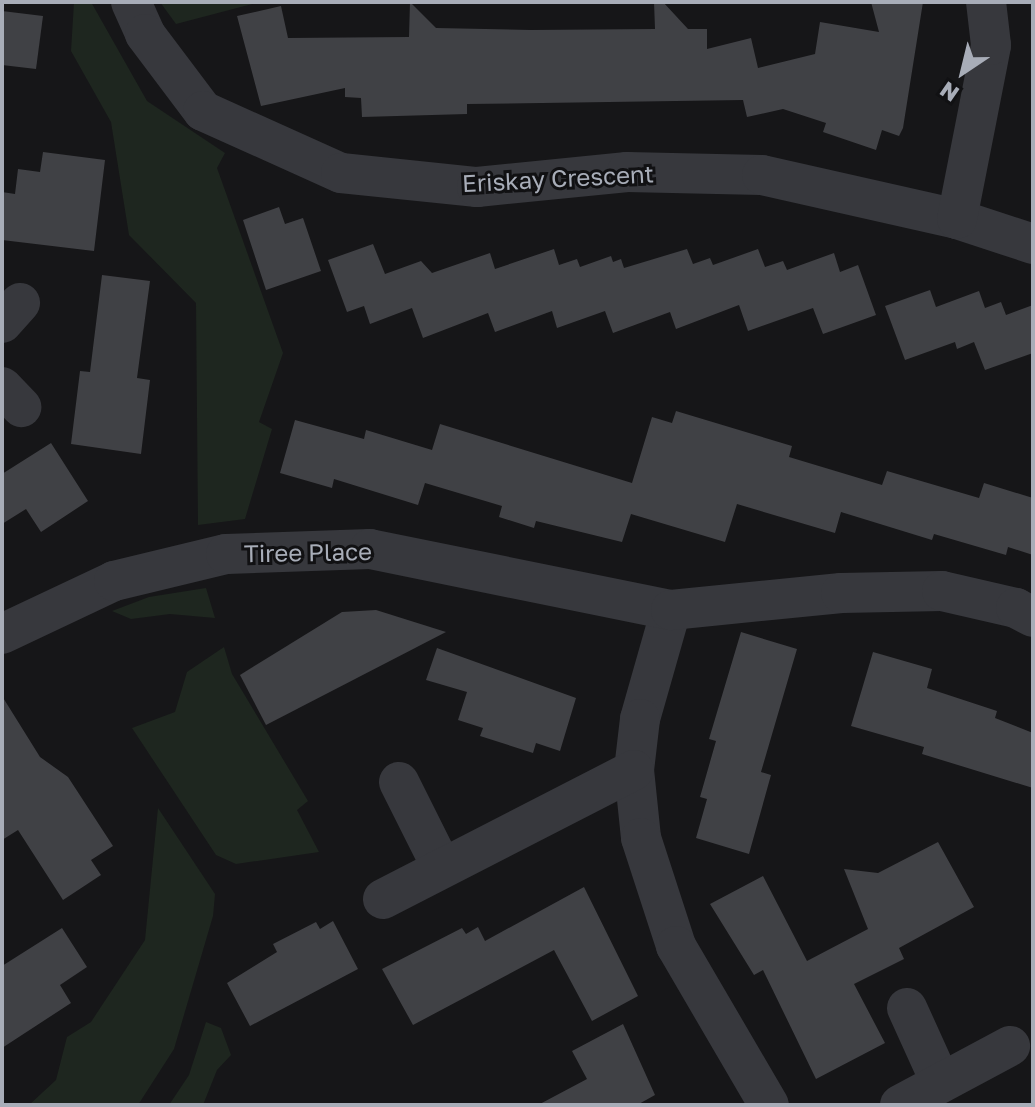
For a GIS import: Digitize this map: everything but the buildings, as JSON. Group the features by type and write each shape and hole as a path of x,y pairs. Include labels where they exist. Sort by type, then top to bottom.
{"street":[{"name":"Eriskay Crescent","path":"131,2 145,34 203,111 341,173 477,187 627,172 762,175 957,219 1033,244"},
{"path":"957,219 991,45 986,2"},
{"name":"Tiree Place","path":"2,634 114,581 239,552 370,549 671,610 841,593 942,591 1016,608 1033,617"},
{"path":"671,610 640,719 634,770 641,838 676,946 769,1105"},
{"path":"383,899 634,770"},
{"path":"399,782 442,868"},
{"path":"907,1008 941,1083"},
{"path":"900,1105 1010,1046"}],"shaded area":[{"path":"74,2 91,2 147,101 225,153 217,168 283,353 259,422 272,429 245,519 198,525 196,303 129,235 111,122 71,51"},
{"path":"160,2 260,2 176,24"},
{"path":"206,588 215,618 170,614 131,619 112,611 149,597"},
{"path":"224,647 232,674 308,801 297,810 319,852 236,864 216,855 132,728 175,712 187,672"},
{"path":"158,808 215,894 213,916 174,1049 138,1105 29,1105 56,1080 67,1037 91,1022 145,940"},
{"path":"206,1022 221,1028 231,1055 217,1070 203,1105 169,1105 189,1075"}]}
